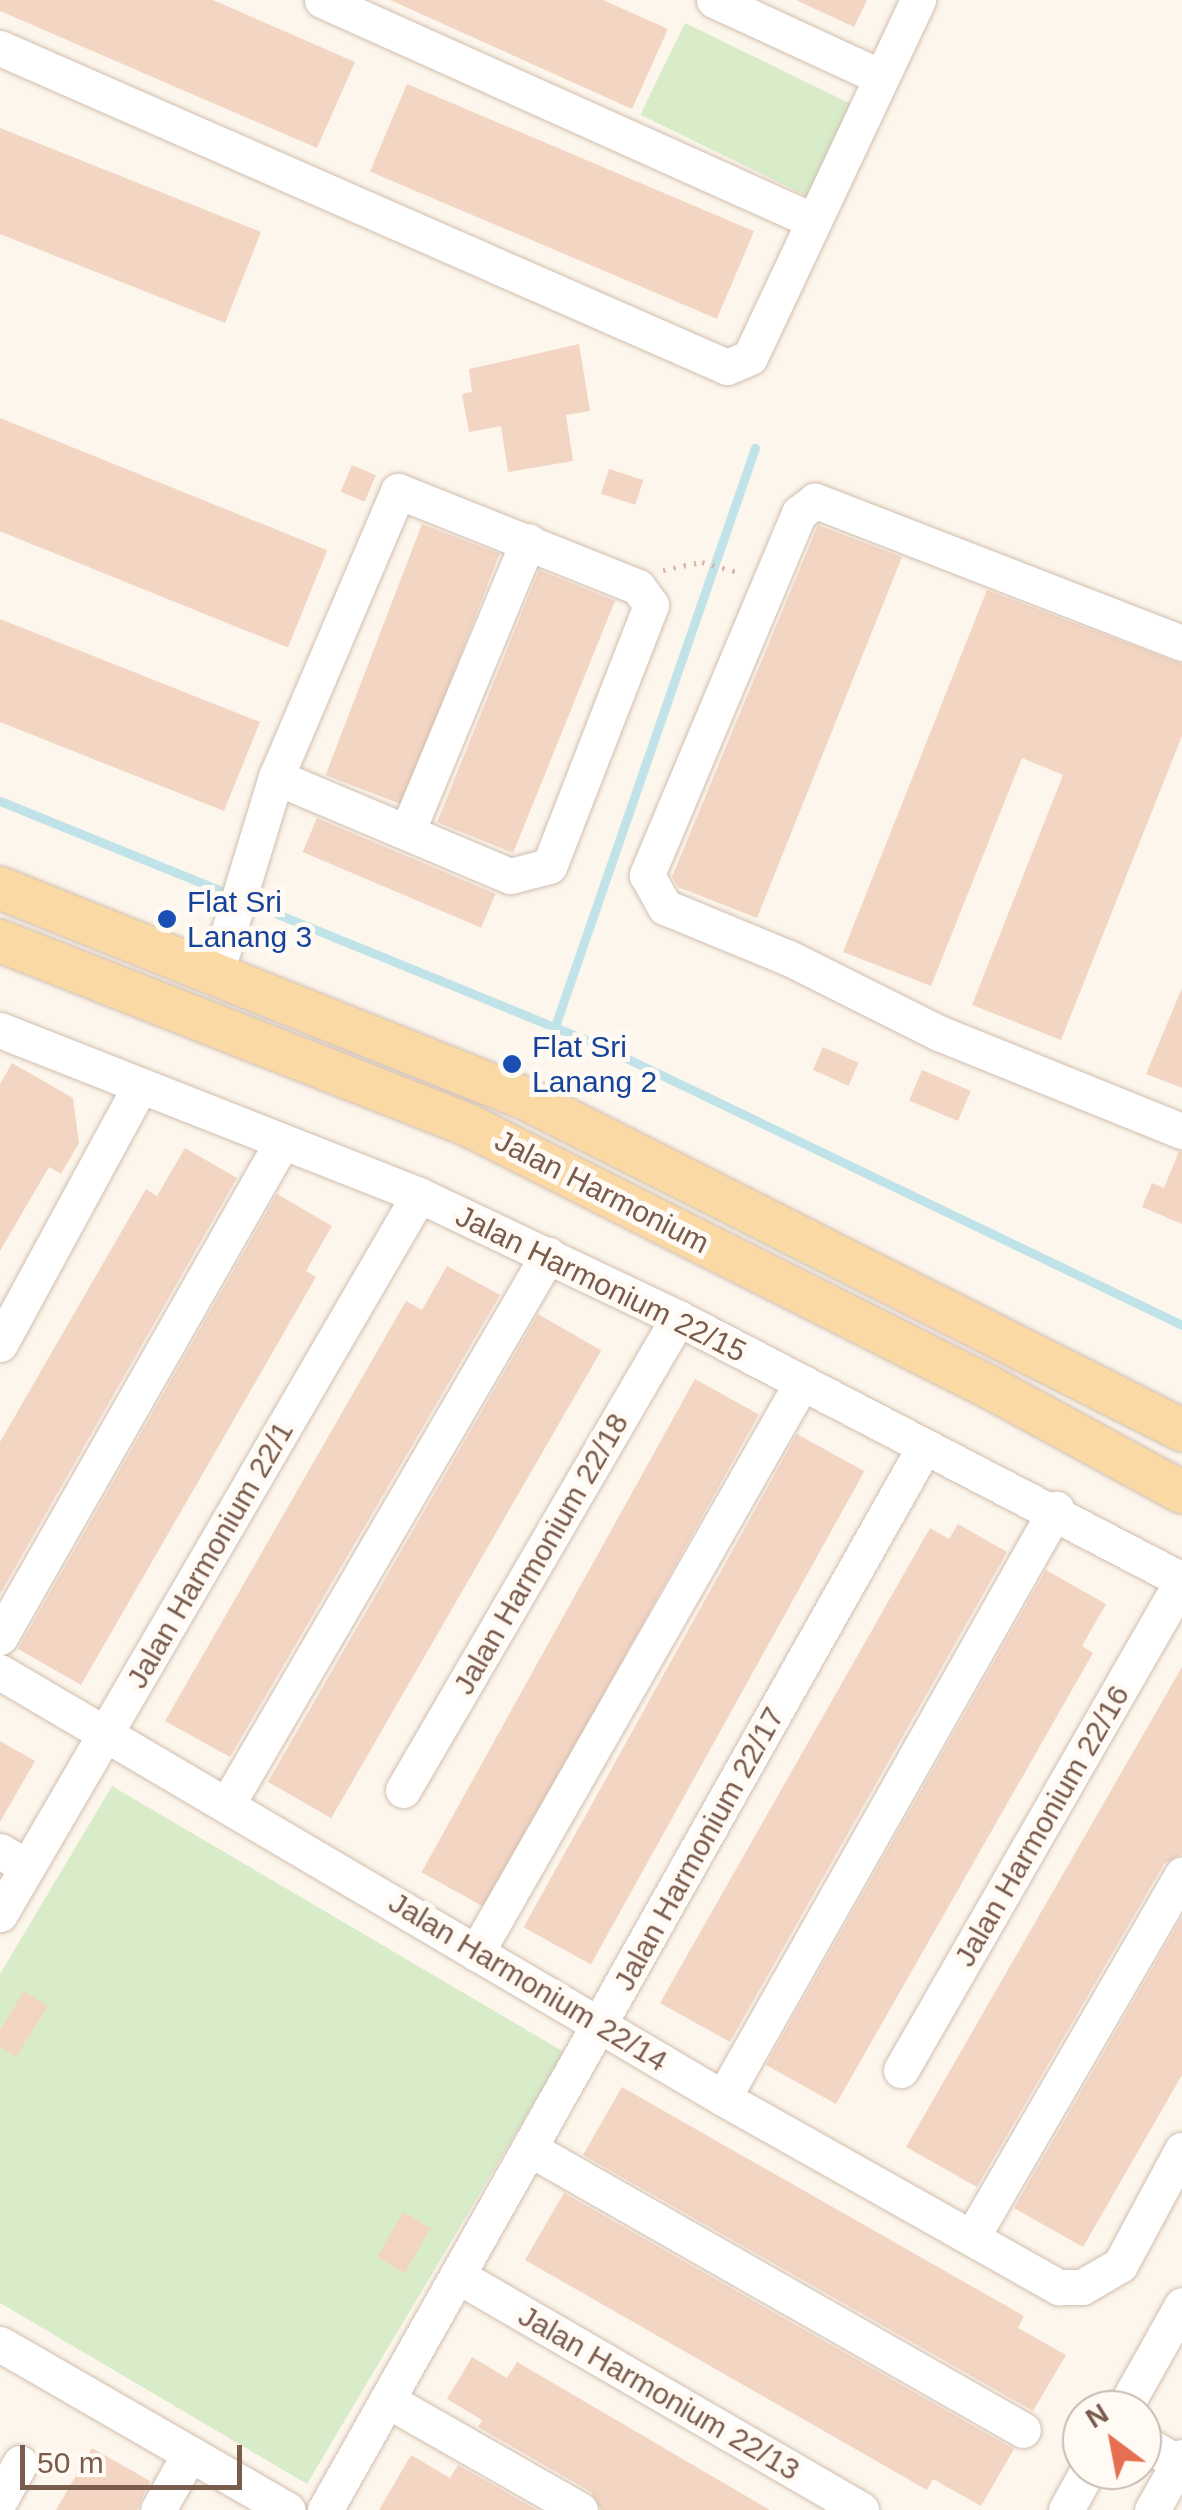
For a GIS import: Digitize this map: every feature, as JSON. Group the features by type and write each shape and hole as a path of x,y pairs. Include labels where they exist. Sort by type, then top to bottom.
{"main road":[{"name":"Jalan Harmonium","path":"0,888 524,1098 1180,1423"},
{"name":"Jalan Harmonium","path":"0,941 468,1125 991,1388 1182,1492"}],"street":[{"path":"322,0 814,221"},
{"path":"714,0 882,77"},
{"path":"0,48 727,367 750,356 918,0"},
{"path":"216,972 276,778 398,490 638,587 651,605 549,866 510,876 276,778"},
{"path":"1182,643 816,501 799,513 647,875 665,907 789,958 938,1033 1182,1131"},
{"path":"407,832 528,541"},
{"name":"Jalan Harmonium 22/15","path":"3,1038 140,1086 419,1195 678,1318 923,1449 1056,1509 1182,1580"},
{"path":"0,1344 140,1086"},
{"path":"0,1637 282,1142"},
{"name":"Jalan Harmonium 22/1","path":"0,1914 14,1859 107,1732 419,1195"},
{"path":"228,1803 548,1255"},
{"name":"Jalan Harmonium 22/18","path":"404,1790 678,1318"},
{"path":"476,1953 801,1384"},
{"name":"Jalan Harmonium 22/17","path":"325,2510 532,2150 923,1449"},
{"path":"723,2098 1056,1509"},
{"name":"Jalan Harmonium 22/16","path":"901,2070 1182,1580"},
{"name":"Jalan Harmonium 22/14","path":"0,1672 723,2098 1059,2287 1082,2287 1120,2265 1182,2150"},
{"path":"972,2237 1182,1875"},
{"path":"532,2150 1023,2430"},
{"name":"Jalan Harmonium 22/13","path":"458,2276 861,2510"},
{"path":"1134,2390 1182,2304"},
{"path":"0,2344 288,2510"},
{"path":"387,2400 580,2510"},
{"path":"158,2510 190,2453"},
{"path":"1152,2510 1181,2461"},
{"path":"0,2500 20,2463"}],"path":[{"path":"702,562 727,569"}],"green space":[{"path":"685,23 853,105 808,197 640,115"},
{"path":"112,1786 564,2052 307,2484 0,2303 0,1974"}],"building":[{"path":"0,0 213,0 355,62 317,148 0,11"},
{"path":"390,0 603,0 668,29 632,109"},
{"path":"796,0 867,0 854,27"},
{"path":"407,84 754,231 717,319 370,171"},
{"path":"0,128 261,232 225,323 0,234"},
{"path":"579,344 590,411 566,415 573,461 508,472 501,426 469,432 462,394 472,392 469,369"},
{"path":"0,418 327,550 288,648 0,531"},
{"path":"352,465 376,475 365,502 341,492"},
{"path":"609,469 643,480 635,505 601,494"},
{"path":"422,524 499,554 403,805 326,775"},
{"path":"818,525 902,557 757,918 678,887 672,877"},
{"path":"539,570 615,601 513,853 437,822"},
{"path":"987,590 1182,664 1182,736 1061,1040 972,1005 1063,775 1022,758 931,986 843,952"},
{"path":"0,619 260,722 224,811 0,722"},
{"path":"317,818 496,894 481,928 303,852"},
{"path":"1182,988 1182,1088 1146,1074"},
{"path":"823,1047 859,1063 848,1086 813,1070"},
{"path":"12,1063 73,1098 79,1143 61,1174 49,1167 0,1251 0,1084"},
{"path":"922,1070 971,1091 958,1121 909,1100"},
{"path":"185,1148 237,1178 0,1594 0,1442 146,1189 157,1196"},
{"path":"1179,1151 1182,1224 1142,1207 1152,1183 1164,1188"},
{"path":"277,1194 332,1226 306,1271 316,1277 81,1685 18,1649"},
{"path":"447,1266 500,1295 230,1757 165,1721 406,1301 422,1310"},
{"path":"538,1314 601,1350 331,1818 268,1782"},
{"path":"695,1379 759,1414 485,1908 422,1872"},
{"path":"797,1434 864,1471 591,1965 524,1927"},
{"path":"958,1524 1007,1552 730,2042 660,2003 930,1528 949,1539"},
{"path":"1046,1570 1106,1604 1082,1646 1093,1653 836,2104 766,2065"},
{"path":"1182,1667 1182,1854 1164,1864 977,2187 906,2147"},
{"path":"0,1741 35,1761 0,1822"},
{"path":"1182,1917 1182,2075 1083,2247 1014,2208"},
{"path":"24,1991 48,2006 16,2057 0,2047 0,2030"},
{"path":"622,2087 1024,2316 1018,2328 1066,2355 1033,2411 583,2155"},
{"path":"564,2193 1014,2449 981,2506 933,2479 927,2490 525,2260"},
{"path":"403,2212 431,2228 405,2273 377,2257"},
{"path":"472,2357 507,2378 517,2362 770,2510 601,2510 591,2492 478,2427 482,2420 447,2399"},
{"path":"92,2448 150,2481 137,2510 56,2510"},
{"path":"411,2455 450,2478 458,2465 537,2510 379,2510"}],"waterway":[{"path":"554,1029 755,448"},
{"path":"0,801 234,896"},
{"path":"248,902 605,1048 1182,1325"}],"place":[{"name":"Flat Sri Lanang 3","path":"167,919"},
{"name":"Flat Sri Lanang 2","path":"512,1064"}]}
